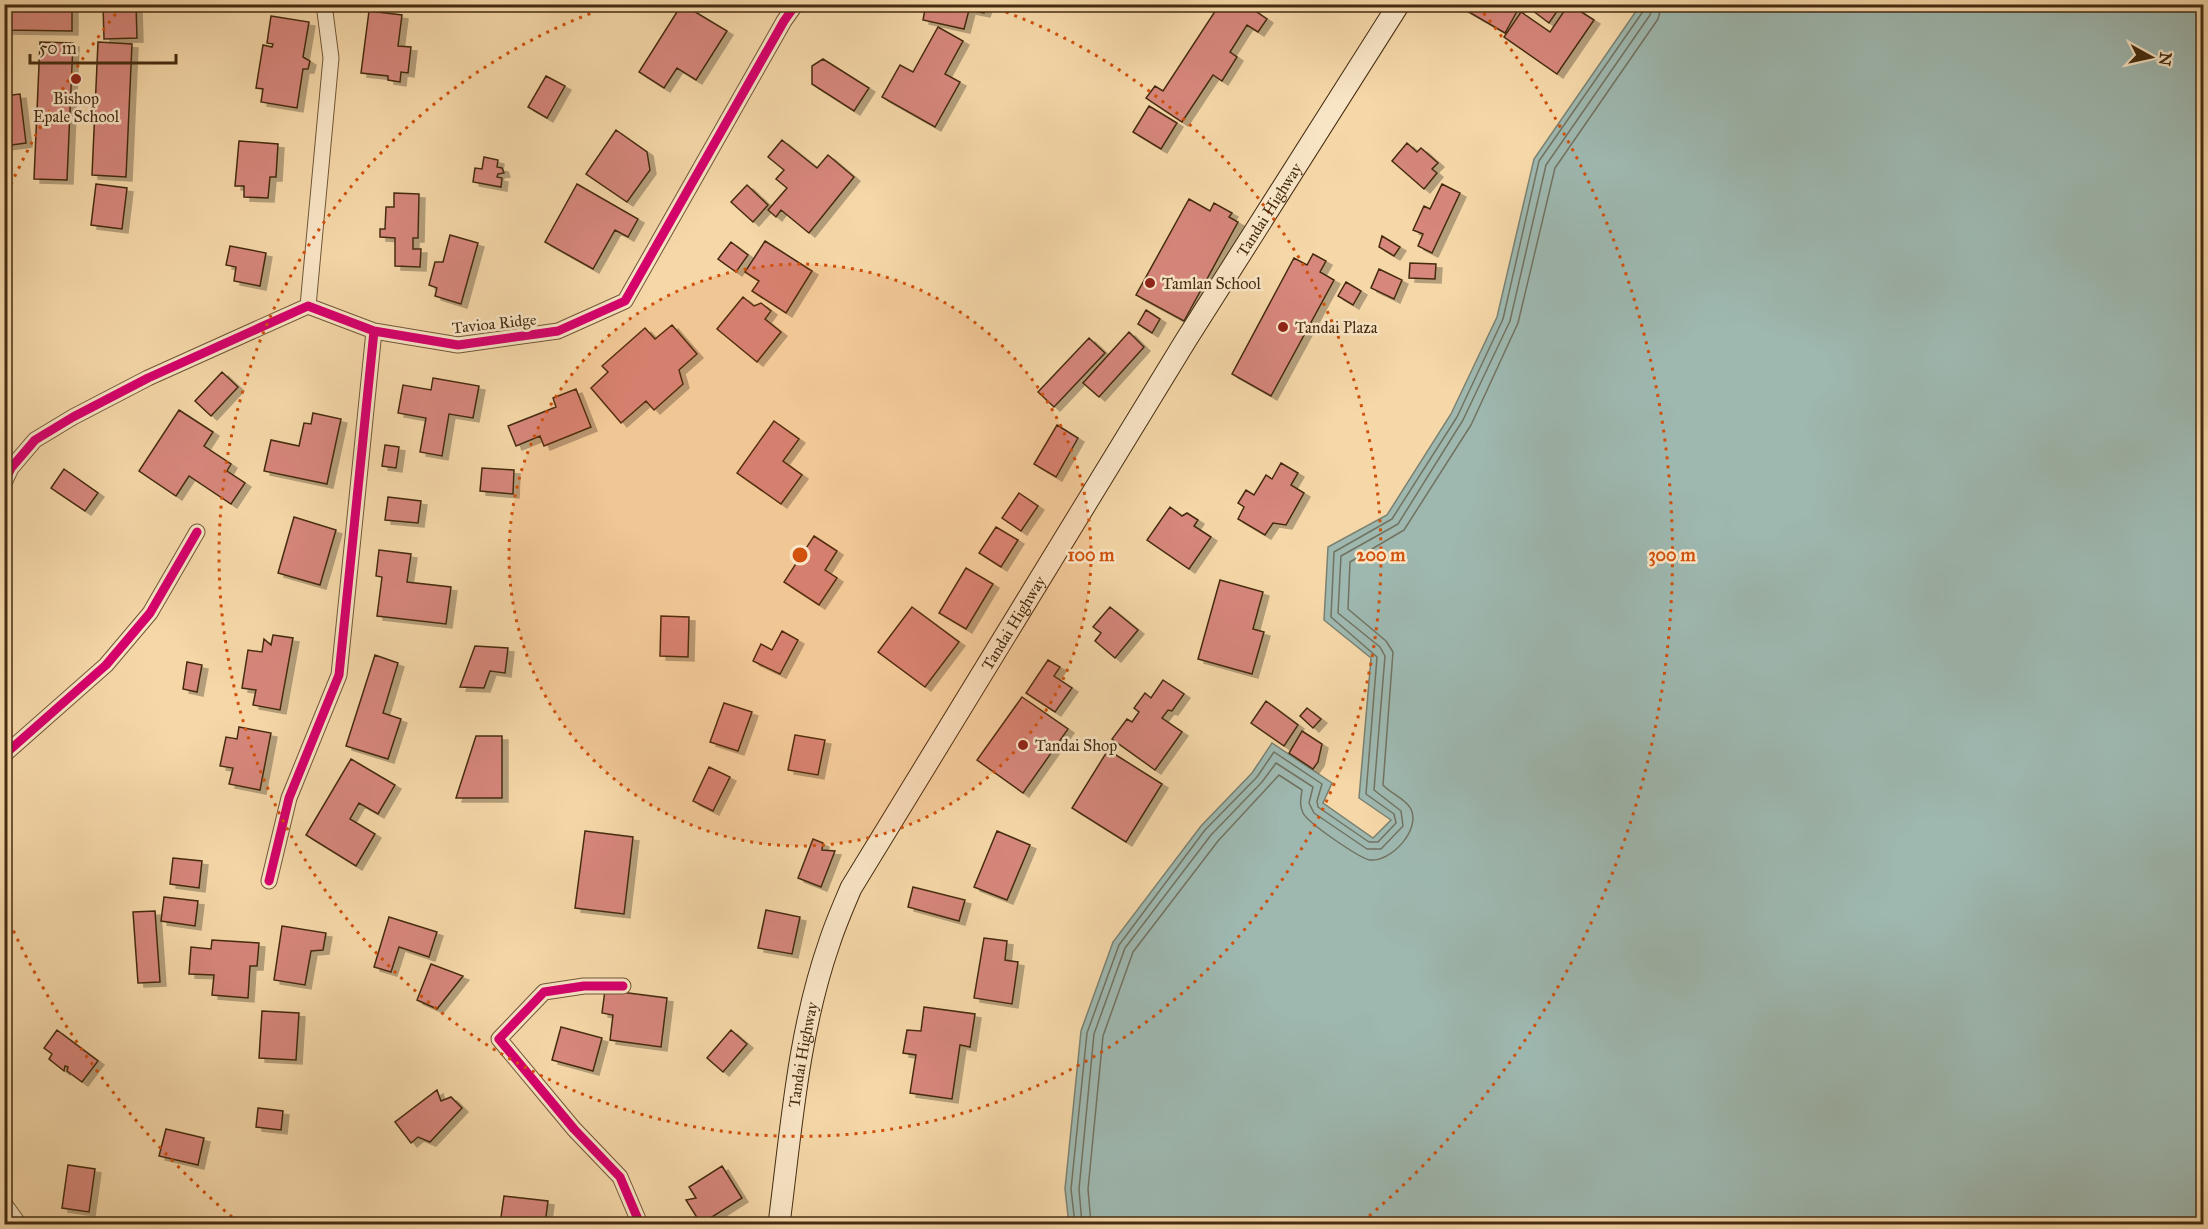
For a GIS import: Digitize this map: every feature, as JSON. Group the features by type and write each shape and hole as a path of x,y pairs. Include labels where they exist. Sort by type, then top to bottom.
{"main road":[{"name":"Tandai Highway","path":"779,1224 795,1098 811,1009 828,944 850,888 1179,350 1399,4"}],"street":[{"path":"4,483 11,468 35,441 73,417 159,373 308,306 331,58 324,4"},
{"name":"Tavioa Ridge","path":"308,306 374,331 458,345 558,331 625,301 784,21 796,4"},
{"path":"269,881 289,798 339,675 374,331"},
{"path":"4,754 106,665 150,613 197,532"},
{"path":"623,986 584,987 544,992 499,1039 574,1130 620,1177 640,1224"},
{"path":"4,1206 17,1224"}],"water":[{"path":"1641,4 2203,5 2203,1224 1069,1224 1065,1189 1081,1031 1113,942 1201,826 1252,773 1272,743 1332,783 1323,803 1373,838 1391,820 1359,798 1371,658 1324,620 1328,547 1387,515 1451,414 1497,317 1534,159"}],"building":[{"path":"4,4 72,4 72,31 4,30"},
{"path":"103,4 136,4 137,38 104,39"},
{"path":"682,4 727,31 696,80 677,68 664,88 639,72"},
{"path":"926,4 987,4 984,13 969,10 964,29 923,20"},
{"path":"1208,4 1245,4 1267,19 1258,32 1247,25 1230,52 1237,57 1222,81 1213,75 1182,122 1146,98 1155,86 1163,91 1216,10"},
{"path":"1455,4 1517,4 1520,6 1505,33"},
{"path":"1524,4 1562,4 1549,23"},
{"path":"1569,4 1594,20 1557,74 1504,37 1521,12 1550,32"},
{"path":"369,11 402,15 398,46 411,47 408,73 401,72 400,82 388,80 388,76 361,73"},
{"path":"271,16 309,22 303,57 310,61 308,69 303,69 297,108 261,102 263,89 256,88 263,45 272,47 273,44 267,43"},
{"path":"938,27 963,41 945,74 960,82 935,127 882,97 900,65 913,72"},
{"path":"40,42 73,43 67,180 34,179"},
{"path":"98,42 132,44 126,177 92,175"},
{"path":"823,59 869,88 854,111 812,84 812,66"},
{"path":"546,76 565,86 547,118 528,107"},
{"path":"20,94 26,143 4,146 4,96"},
{"path":"1149,106 1177,123 1161,149 1133,132"},
{"path":"616,130 647,152 650,170 627,202 586,174"},
{"path":"782,140 817,168 828,155 854,177 809,233 781,210 776,217 768,210 787,188 776,179 784,170 768,157"},
{"path":"239,141 278,144 276,177 270,177 268,198 244,197 244,186 235,186"},
{"path":"1407,143 1417,152 1421,148 1438,163 1432,169 1437,173 1424,189 1392,161"},
{"path":"484,157 498,160 497,167 502,168 504,173 498,174 497,177 502,178 501,187 473,182 475,168 482,169"},
{"path":"96,184 127,188 122,229 91,225"},
{"path":"577,184 638,219 628,237 615,230 593,269 545,242"},
{"path":"1442,184 1460,193 1432,253 1418,246 1423,234 1413,230 1424,206 1430,209"},
{"path":"747,185 768,205 753,222 731,202"},
{"path":"394,193 419,194 418,238 413,238 413,249 421,249 420,267 395,266 395,238 380,237 380,229 385,229 386,207 394,207"},
{"path":"1189,199 1210,211 1214,203 1232,213 1229,217 1238,222 1184,321 1136,295"},
{"path":"450,235 478,243 461,304 435,296 437,288 429,285 435,262 443,262"},
{"path":"1382,236 1400,247 1394,256 1379,247"},
{"path":"765,241 812,271 786,313 752,291 759,281 745,272"},
{"path":"731,242 748,255 736,272 718,259"},
{"path":"230,246 266,253 260,286 234,281 236,267 226,265"},
{"name":"Tandai Plaza","path":"1313,254 1326,261 1320,272 1334,280 1271,396 1232,374 1294,258 1307,265"},
{"path":"1410,263 1436,264 1435,279 1409,278"},
{"path":"1379,269 1402,280 1394,299 1371,288"},
{"path":"1346,282 1361,291 1353,305 1338,296"},
{"path":"743,297 754,306 761,303 771,311 765,319 781,332 757,362 717,329"},
{"path":"1146,310 1160,319 1152,333 1138,324"},
{"path":"672,325 697,354 679,370 683,384 654,410 646,401 621,423 591,388 608,372 602,366 645,328 655,339"},
{"path":"1129,332 1144,347 1099,397 1083,383"},
{"path":"1089,338 1105,353 1054,407 1038,392"},
{"path":"222,372 238,387 211,416 195,401"},
{"path":"433,378 479,386 473,418 449,414 442,456 420,452 426,418 398,413 403,385 431,390"},
{"path":"576,389 591,427 544,446 540,436 516,446 508,426 556,407 553,398"},
{"path":"179,410 213,432 204,446 231,464 227,471 245,483 231,504 189,476 176,496 139,471"},
{"path":"313,413 341,419 327,484 264,471 271,440 299,446 304,423 311,424"},
{"path":"774,421 799,439 783,461 802,475 781,504 737,473"},
{"path":"1057,425 1078,438 1056,477 1034,464"},
{"path":"385,445 399,447 396,468 382,466"},
{"path":"1281,463 1298,473 1291,485 1304,493 1286,525 1273,523 1265,535 1238,519 1244,507 1238,503 1246,490 1254,495 1266,475 1272,479"},
{"path":"482,468 514,470 513,494 480,491"},
{"path":"64,469 98,493 85,511 51,488"},
{"path":"1019,493 1038,506 1021,531 1002,518"},
{"path":"388,497 421,501 418,523 385,520"},
{"path":"1170,507 1182,516 1187,513 1198,520 1194,526 1211,537 1189,569 1147,540"},
{"path":"294,517 336,530 320,585 278,573"},
{"path":"996,527 1018,540 1001,567 979,553"},
{"path":"814,536 837,551 825,570 837,578 819,605 784,582"},
{"path":"379,550 411,554 407,582 451,587 446,624 377,616 382,577 376,576"},
{"path":"966,568 993,584 966,629 939,613"},
{"path":"1220,580 1263,592 1253,629 1264,632 1252,674 1198,659"},
{"path":"912,607 959,642 925,687 878,652"},
{"path":"1110,607 1138,630 1115,658 1095,641 1101,633 1093,627"},
{"path":"661,616 689,617 688,657 660,656"},
{"path":"782,631 798,640 780,674 753,661 761,644 772,650"},
{"path":"273,635 293,638 280,710 253,705 256,690 242,688 248,650 262,652 264,639 271,645"},
{"path":"475,646 508,648 505,673 490,671 484,688 460,687"},
{"path":"375,655 398,663 383,713 401,719 388,759 346,746"},
{"path":"1048,660 1060,667 1054,676 1072,688 1055,712 1026,693"},
{"path":"187,662 202,665 197,692 183,689"},
{"path":"1163,680 1184,694 1172,711 1168,710 1162,718 1182,732 1155,770 1112,739 1127,719 1132,722 1139,712 1134,708 1145,693 1151,698"},
{"name":"Tandai Shop","path":"1022,697 1068,729 1023,793 977,760"},
{"path":"1266,701 1298,725 1284,746 1251,723"},
{"path":"724,703 752,712 738,751 710,742"},
{"path":"1307,708 1321,719 1313,728 1300,716"},
{"path":"239,727 271,733 260,790 229,784 233,768 220,766 226,737 237,739"},
{"path":"1302,731 1322,744 1318,762 1313,769 1289,753"},
{"path":"795,735 825,740 818,775 788,770"},
{"path":"476,736 502,736 502,798 456,798"},
{"path":"1108,750 1162,784 1126,842 1072,808"},
{"path":"351,759 395,785 378,814 359,803 350,819 375,834 356,866 306,835"},
{"path":"709,767 730,777 713,811 693,801"},
{"path":"585,831 633,837 624,914 575,908"},
{"path":"997,831 1030,845 1007,900 974,887"},
{"path":"813,839 823,843 822,850 835,851 821,887 798,878"},
{"path":"173,858 202,861 199,888 170,884"},
{"path":"913,887 965,900 959,921 908,907"},
{"path":"164,897 198,901 195,926 161,921"},
{"path":"766,910 800,917 792,954 758,948"},
{"path":"155,911 160,982 138,983 133,912"},
{"path":"389,917 437,932 429,957 399,947 391,972 374,967"},
{"path":"282,926 326,933 323,950 311,951 305,985 274,980"},
{"path":"984,938 1007,941 1005,960 1018,962 1012,1004 974,998"},
{"path":"212,940 259,943 257,966 250,966 248,998 212,995 214,975 189,974 191,947 211,949"},
{"path":"431,964 463,976 437,1009 417,1000"},
{"path":"605,990 667,998 661,1047 610,1040 613,1015 602,1013"},
{"path":"924,1007 975,1014 970,1047 960,1045 952,1099 910,1093 916,1055 903,1053 907,1030 921,1031"},
{"path":"262,1011 299,1013 296,1060 259,1058"},
{"path":"561,1027 602,1038 593,1071 552,1060"},
{"path":"57,1030 98,1061 82,1082 67,1071 68,1067 65,1066 64,1071 49,1059 52,1054 44,1048"},
{"path":"731,1030 747,1044 723,1072 707,1058"},
{"path":"437,1090 441,1101 451,1097 462,1108 430,1142 418,1137 411,1143 395,1122"},
{"path":"258,1108 283,1111 281,1130 256,1127"},
{"path":"166,1129 204,1138 198,1165 159,1156"},
{"path":"68,1165 95,1169 89,1212 62,1208"},
{"path":"722,1166 742,1198 701,1224 686,1200 696,1198 689,1187"},
{"path":"504,1196 548,1201 545,1224 500,1224"}],"cycle path":[{"path":"4,483 11,468 35,440 73,417 148,378 308,306 374,331 458,345 558,331 625,301 784,21 796,4"},
{"path":"269,881 289,798 339,675 374,331"},
{"path":"4,755 106,665 150,613 197,532"},
{"path":"623,986 584,986 544,992 499,1039 574,1129 620,1177 640,1224"}],"place":[{"name":"Bishop Epale School","path":"76,79"},
{"name":"Tamlan School","path":"1150,283"},
{"name":"Tandai Plaza","path":"1283,327"},
{"name":"Tandai Shop","path":"1023,745"}]}
